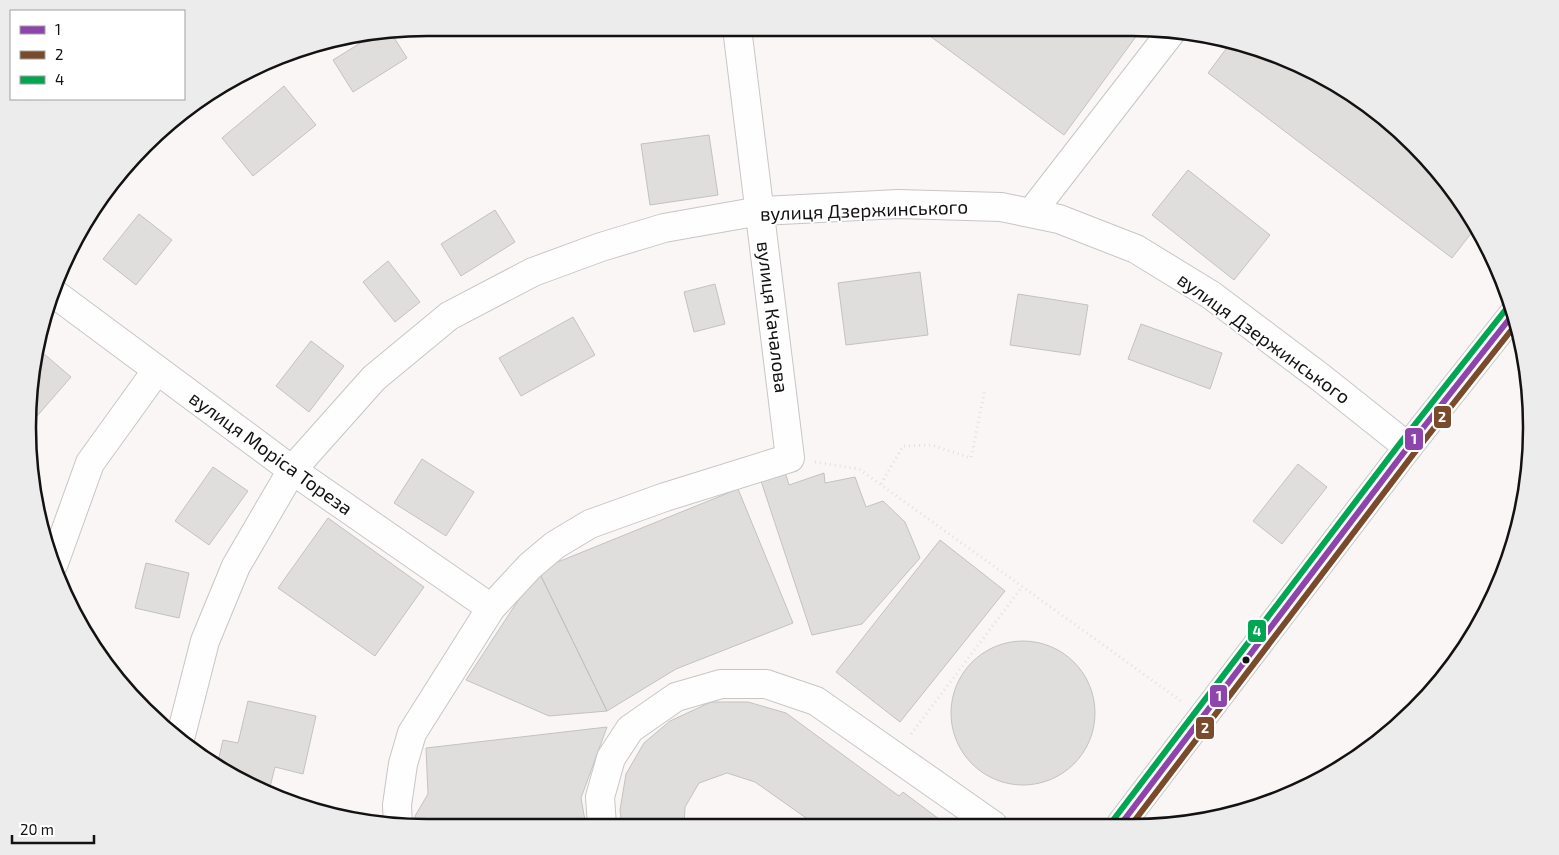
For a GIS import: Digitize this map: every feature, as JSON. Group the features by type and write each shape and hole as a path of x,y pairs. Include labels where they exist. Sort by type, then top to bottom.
{"street":[{"name":"вулиця Качалова","path":"738,36 790,458"},
{"path":"1031,213 1167,38"},
{"name":"вулиця Дзержинського","path":"182,732 205,641 236,566 292,470 374,378 449,316 533,272 601,246 664,228 760,211 898,204 1002,207 1060,219 1136,249 1211,295 1320,377 1408,447"},
{"name":"вулиця Моріса Тореза","path":"59,297 292,470 491,608"},
{"path":"1125,819 1408,447 1508,321"},
{"path":"57,554 90,463 157,370"},
{"path":"398,817 397,805 403,764 412,733 491,608 530,566 555,545 590,524 665,497 790,458"},
{"path":"602,819 600,797 611,758 630,729 676,697 721,684 766,684 816,701 984,819"}],"path":[{"path":"881,484 903,446 932,445 971,458 985,389"},
{"path":"790,458 859,468 1202,717"},
{"path":"894,756 1022,586"}],"building":[{"path":"930,36 1136,36 1064,135"},
{"path":"394,38 407,58 353,92 333,60 361,42"},
{"path":"1226,48 1281,66 1305,77 1349,102 1389,133 1426,170 1457,210 1471,234 1452,258 1208,73"},
{"path":"284,86 316,125 253,176 222,138"},
{"path":"709,135 718,195 650,205 641,144"},
{"path":"1188,170 1270,235 1234,280 1152,215"},
{"path":"495,210 515,242 461,276 441,244"},
{"path":"139,214 172,240 136,285 103,259"},
{"path":"388,261 420,302 395,322 363,282"},
{"path":"920,272 928,335 846,345 838,283"},
{"path":"715,284 725,324 694,332 684,292"},
{"path":"1018,294 1088,305 1080,355 1010,345"},
{"path":"573,317 595,355 521,396 499,358"},
{"path":"1141,324 1222,353 1210,389 1128,359"},
{"path":"311,341 344,366 309,412 276,386"},
{"path":"44,354 71,377 36,417"},
{"path":"422,459 474,492 446,536 394,503"},
{"path":"1298,464 1327,487 1282,544 1253,521"},
{"path":"213,467 248,491 209,545 175,521"},
{"path":"785,472 789,485 824,473 825,483 855,477 866,507 883,501 905,522 920,558 862,624 812,635 760,478"},
{"path":"738,489 793,623 676,669 607,711 538,570"},
{"path":"328,518 424,587 375,656 278,588"},
{"path":"940,540 1005,591 900,722 836,672"},
{"path":"146,563 189,573 179,618 135,608"},
{"path":"538,570 607,711 549,716 466,680"},
{"path":"1023,641 1037,642 1051,647 1063,653 1074,662 1083,673 1089,685 1094,699 1094,727 1089,741 1083,753 1074,764 1063,773 1051,779 1037,784 1023,785 1009,784 995,779 983,773 972,764 963,753 957,741 952,727 951,713 952,699 957,685 963,673 972,662 983,653 995,647 1009,642"},
{"path":"248,701 316,716 303,774 275,767 270,786 219,758 223,740 238,743"},
{"path":"711,702 748,702 786,713 899,796 903,792 939,819 807,819 755,782 727,773 699,783 685,807 684,819 621,819 620,810 626,774 644,743 670,721"},
{"path":"607,727 581,798 585,819 415,819 428,794 426,748"}],"transit line":[{"name":"4","path":"1114,819 1401,442 1505,311"},
{"name":"1","path":"1125,819 1408,447 1508,321"},
{"name":"2","path":"1136,819 1415,452 1510,331"}]}
